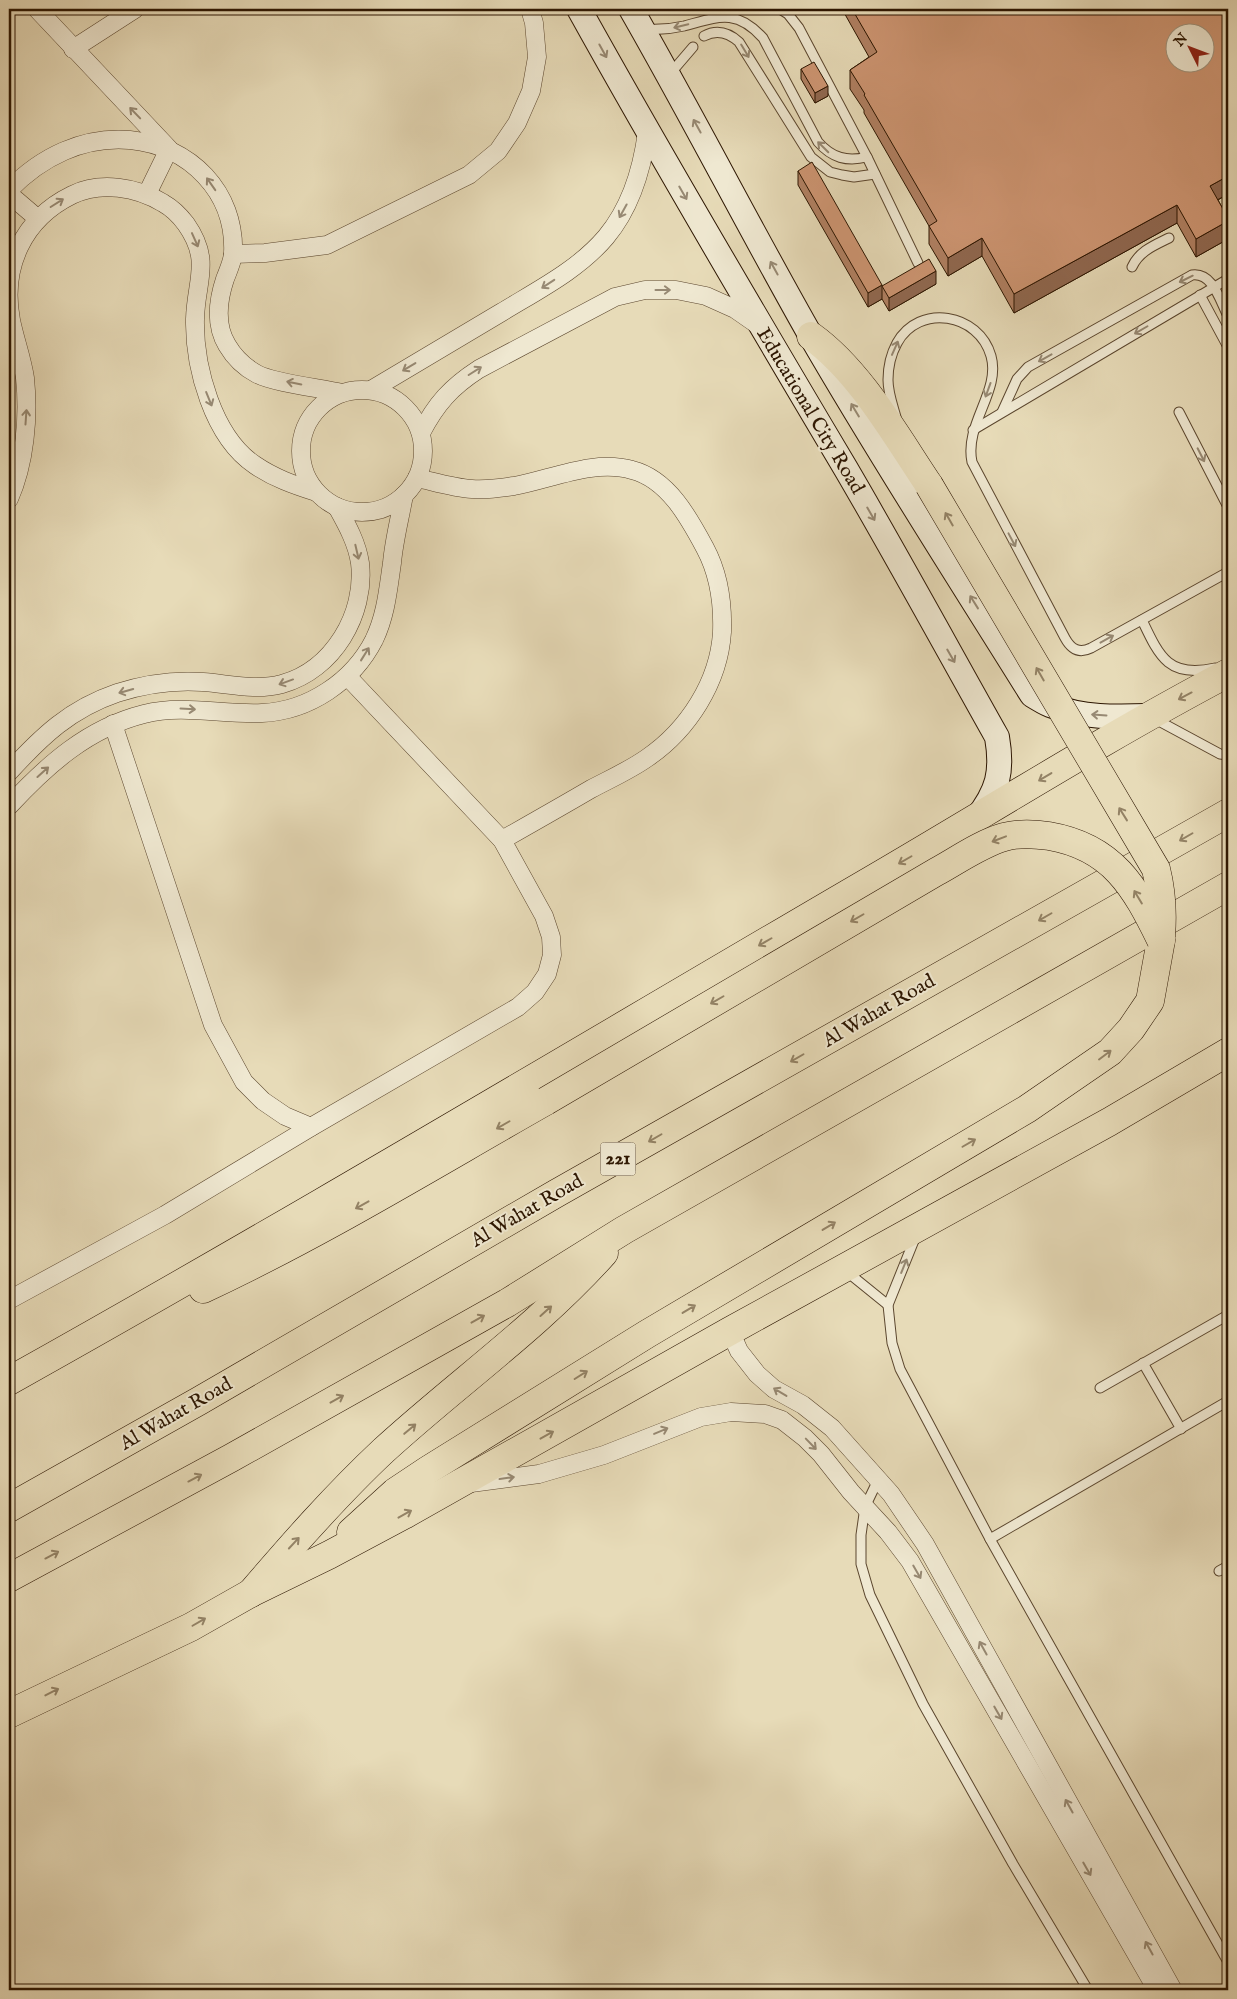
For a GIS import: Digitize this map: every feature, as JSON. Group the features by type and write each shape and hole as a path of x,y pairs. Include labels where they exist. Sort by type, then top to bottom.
{"main road":[{"path":"329,1555 358,1525 404,1486 648,1334 1027,1109 1110,1052 1131,1029 1150,1001 1161,940 1164,910 1156,869 930,485 893,451 848,368 811,336"},
{"path":"9,1381 149,1303 976,819 1148,716 1228,673"},
{"name":"Al Wahat Road","path":"9,1508 566,1188 1228,812"},
{"path":"149,1303 179,1298 243,1270 391,1190 936,872 977,849 1005,837 1036,834 1071,840 1099,855 1118,869 1135,891 1161,940"},
{"path":"9,1578 231,1458 507,1303 624,1230 1228,886"},
{"path":"9,1714 191,1627 250,1593 329,1555 1109,1122 1228,1052"},
{"path":"250,1593 328,1506 377,1458 562,1297 592,1267 624,1230"},
{"path":"9,1489 72,1472"}],"street":[{"path":"37,9 169,149"},
{"path":"73,49 135,9"},
{"path":"233,254 265,254 327,245 469,175 498,151 517,123 531,91 537,58 534,23 530,9"},
{"name":"Educational City Road","path":"580,9 648,132 760,327 846,471 998,737 1001,759 998,781 989,802 976,819"},
{"name":"Educational City Road","path":"631,9 811,336"},
{"path":"371,390 549,284 588,256 607,236 627,204 635,187 643,160 648,132"},
{"path":"37,218 9,192 25,173 46,159 69,148 119,139 144,142 169,149 191,161 209,179 222,201 230,225 233,254 219,300 219,322 226,344 239,362 258,374 342,393"},
{"path":"147,194 169,149"},
{"path":"9,499 19,469 16,441 26,416 26,397 21,358 11,322 9,285 12,267 26,233 37,218 56,203 77,193 100,188 124,188 147,194 165,204 181,217 193,234 201,253 202,273 195,317 196,340 206,391 216,418 232,443 252,464 283,482 316,492"},
{"path":"421,433 431,414 444,396 478,368 615,297 645,290 684,292 706,296 735,309 760,327"},
{"path":"351,390 371,390 390,396 412,415 421,433 423,456 417,478 404,495 392,504 379,510 351,511 337,507 326,501 316,492 308,480 302,462 301,442 304,429 319,407 342,393 351,390"},
{"path":"846,471 893,451"},
{"name":"Educational City Road","path":"893,451 1032,695 1052,706 1073,713 1130,717 1148,716"},
{"path":"417,478 472,489 512,486 592,468 613,466 634,470 653,479 688,516 716,572 721,595 721,639 717,660 706,689 691,716 671,739 647,758 502,840"},
{"path":"9,806 32,781 62,754 113,724 146,713 180,709 262,713 285,709 308,702 348,677 362,660 374,640 383,619 404,495"},
{"path":"9,772 40,738 77,710 118,693 138,687 180,682 260,687 282,684 303,675 321,662 336,647 351,623 360,585 360,563 354,541 337,507"},
{"path":"9,1300 165,1215 311,1127 518,1007 535,992 547,974 552,955 551,937 544,916 502,840 348,677"},
{"path":"260,687 262,713"},
{"path":"113,724 213,1025 244,1082 263,1101 285,1116 311,1127"},
{"path":"730,1331 739,1351 757,1374 774,1389 803,1405 832,1428 903,1509 925,1544 1173,1990"},
{"path":"458,1484 539,1474 604,1455 701,1416 730,1412 765,1414 782,1420 805,1438 821,1454 865,1508 888,1532 910,1561 1157,1990"},
{"path":"984,1688 1000,1680"}],"lane":[{"path":"780,9 788,14 799,28 868,157 918,263"},
{"path":"642,29 672,28 714,17 741,21 749,25 763,38 818,142 824,149 840,158 850,160 868,157"},
{"path":"704,36 721,32 728,34 739,42 804,148 820,165 830,172 854,177 875,174"},
{"path":"669,76 693,47"},
{"path":"1132,267 1142,253 1169,238"},
{"path":"1002,412 1017,379 1022,372 1034,363 1192,275 1202,275 1207,278 1228,316"},
{"path":"973,430 1228,279"},
{"path":"1200,295 1228,347"},
{"path":"893,451 888,382 892,353 901,338 914,325 925,320 943,318 961,321 976,331 987,345 992,357 992,380 973,430 970,454 975,470 1071,647 1076,650 1086,650 1228,572"},
{"path":"1179,412 1228,507"},
{"path":"1142,620 1164,658 1177,668 1185,671 1202,671 1228,665"},
{"path":"1148,716 1220,754 1228,755"},
{"path":"920,1226 888,1305 892,1343 900,1369 990,1539 1228,1962"},
{"path":"844,1270 888,1305"},
{"path":"1100,1388 1228,1315"},
{"path":"1143,1363 1181,1429"},
{"path":"990,1539 1228,1402"},
{"path":"878,1480 865,1508 862,1536 861,1564 870,1595 923,1704 1013,1864 1088,1990"},
{"path":"1219,1571 1228,1566"}],"building":[{"path":"852,9 1228,9 1228,176 1210,186 1228,221 1196,239 1177,205 1014,294 982,238 948,258 929,226 937,221 850,70 877,52"},
{"path":"814,62 828,86 815,93 801,69"},
{"path":"812,162 882,285 868,293 798,171"},
{"path":"929,259 936,271 889,298 882,286"}]}
